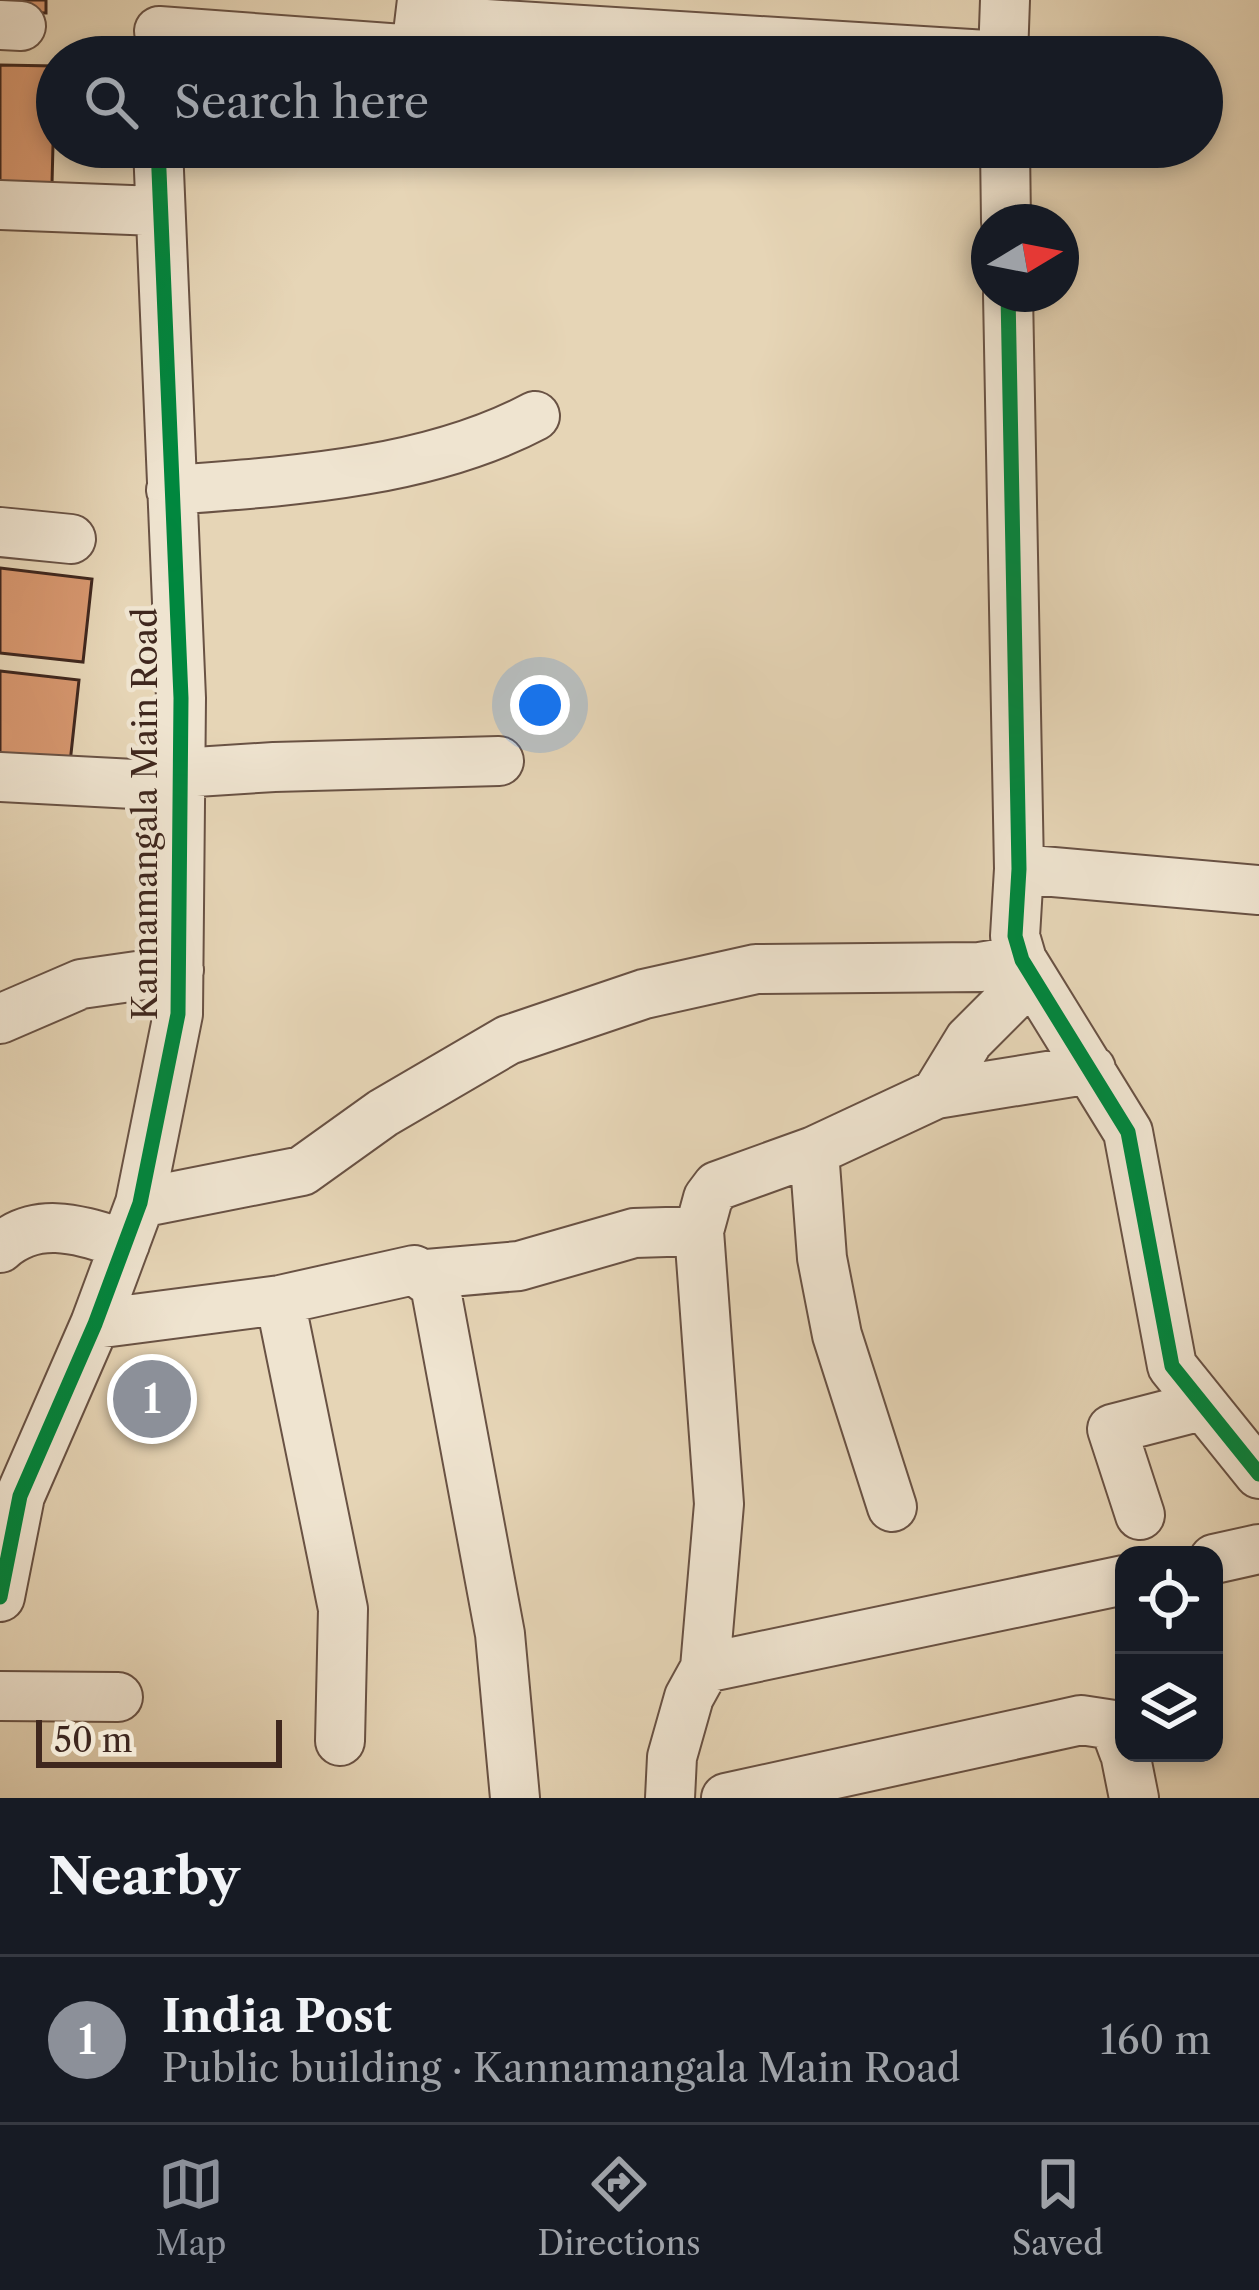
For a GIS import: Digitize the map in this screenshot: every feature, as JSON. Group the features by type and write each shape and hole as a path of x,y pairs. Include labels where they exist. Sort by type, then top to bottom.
{"street":[{"path":"1004,36 1005,0"},
{"path":"422,10 743,36"},
{"path":"159,29 245,36"},
{"name":"Kannamangala Main Road","path":"0,1597 20,1496 133,1223 178,1014 180,773 158,168"},
{"path":"1005,168 1006,204"},
{"path":"0,205 157,212"},
{"path":"1008,312 1019,869 1015,937 1027,969 1127,1132 1172,1366 1259,1474"},
{"path":"171,490 288,481 415,457 492,439 535,416"},
{"path":"0,532 71,539"},
{"path":"0,777 134,784 180,773 499,761"},
{"path":"1019,869 1259,890"},
{"path":"0,1248 37,1227 133,1223 302,1172 383,1113 508,1040 644,994 756,969 1027,969"},
{"path":"936,1094 969,1040 1027,969"},
{"path":"0,1019 81,984 178,970"},
{"path":"670,1798 672,1757 689,1697 705,1668 719,1504 700,1231 707,1198 717,1186 814,1151 936,1094 1091,1069"},
{"path":"814,1151 822,1258 838,1335 892,1508"},
{"path":"95,1324 280,1300 414,1270 427,1274 520,1266 634,1233 700,1231"},
{"path":"427,1274 435,1285 500,1634 515,1798"},
{"path":"280,1300 343,1609 340,1741"},
{"path":"1140,1515 1112,1429 1201,1406"},
{"path":"1223,1557 1259,1549"},
{"path":"705,1668 1115,1582"},
{"path":"0,1696 118,1697"},
{"path":"726,1798 1081,1720 1115,1728"},
{"path":"1126,1762 1134,1798"}],"building":[{"path":"0,0 46,0 46,13 0,12"},
{"path":"0,65 36,66 36,168 52,168 52,184 0,183"},
{"path":"0,568 92,579 83,662 0,653"},
{"path":"0,671 79,680 70,763 0,755"}],"cycle path":[{"path":"0,1597 20,1496 95,1324 140,1203 178,1014 181,698 159,168"},
{"path":"1008,312 1019,869 1015,936 1022,960 1128,1132 1172,1366 1259,1474"}],"place":[{"name":"India Post","path":"152,1399"}]}
